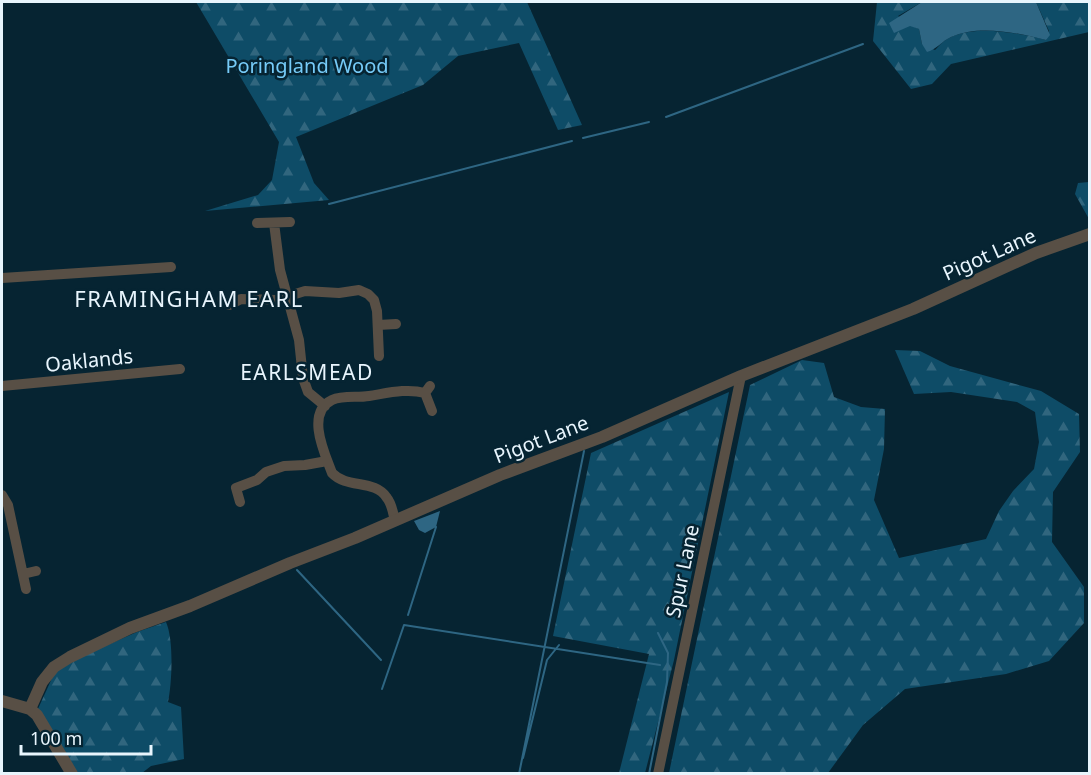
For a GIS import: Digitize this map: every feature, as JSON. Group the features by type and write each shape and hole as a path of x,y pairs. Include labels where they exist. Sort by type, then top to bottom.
{"street":[{"path":"274,222 280,270 299,340 303,378 308,392 325,406"},
{"path":"257,224 290,222"},
{"name":"Pigot Lane","path":"30,709 42,682 54,667 130,628 190,606 500,475 653,416 741,376 876,324 1036,253 1089,234"},
{"path":"2,278 171,267"},
{"path":"228,305 241,299 276,300 305,291 339,293 359,290 374,300 379,356"},
{"path":"378,325 396,324"},
{"name":"Oaklands","path":"2,386 180,369"},
{"name":"Spur Lane","path":"658,774 741,376"},
{"path":"395,521 387,498 381,491 337,478 332,473 319,435 321,412 330,401 347,397 428,389 432,411"},
{"path":"240,502 234,484 257,480 266,472 284,466 327,461"},
{"path":"2,495 8,505 26,589"},
{"path":"23,574 36,572"},
{"path":"5,705 30,709 43,723 72,774"}],"green space":[{"name":"Poringland Wood","path":"196,2 527,2 582,125 558,130 519,43 458,56 423,85 296,137 314,183 329,200 205,211 258,195 272,180 279,142"},
{"path":"877,2 922,2 898,16 919,29 922,44 935,50 947,39 971,31 997,31 1046,40 1049,31 1036,2 1089,2 1089,32 951,64 932,84 911,89 873,41"},
{"path":"1089,182 1090,219 1075,194 1078,183"},
{"path":"895,350 920,351 950,366 1041,391 1079,414 1080,452 1053,492 1052,542 1084,587 1084,623 1049,661 1006,674 905,689 863,725 828,773 669,773 750,385 802,360 824,363 834,397 861,407 885,409 884,449 874,500 899,558 986,539 999,511 1013,491 1034,469 1039,442 1035,412 1017,402 951,392 914,394"},
{"path":"729,392 674,660 645,773 619,773 649,654 553,636 591,453"},
{"path":"166,622 172,662 168,702 181,707 184,759 151,766 142,773 77,773 37,711 53,676 62,665 137,632"}],"shaded area":[{"path":"922,2 1036,2 1050,35 1046,40 999,31 974,31 951,37 927,52 922,44 919,29 910,26 894,33 889,23"},
{"path":"440,511 436,527 425,533 419,530 414,521"}],"waterway":[{"path":"666,117 863,44"},
{"path":"583,138 649,122"},
{"path":"329,204 572,141"},
{"path":"519,774 584,451"},
{"path":"408,615 436,527"},
{"path":"297,570 381,660"},
{"path":"382,689 404,625 660,665"},
{"path":"649,774 667,682 668,653 658,633"},
{"path":"523,758 547,660 559,645"}],"district":[{"name":"FRAMINGHAM EARL","path":"189,298"},
{"name":"EARLSMEAD","path":"307,372"}]}
